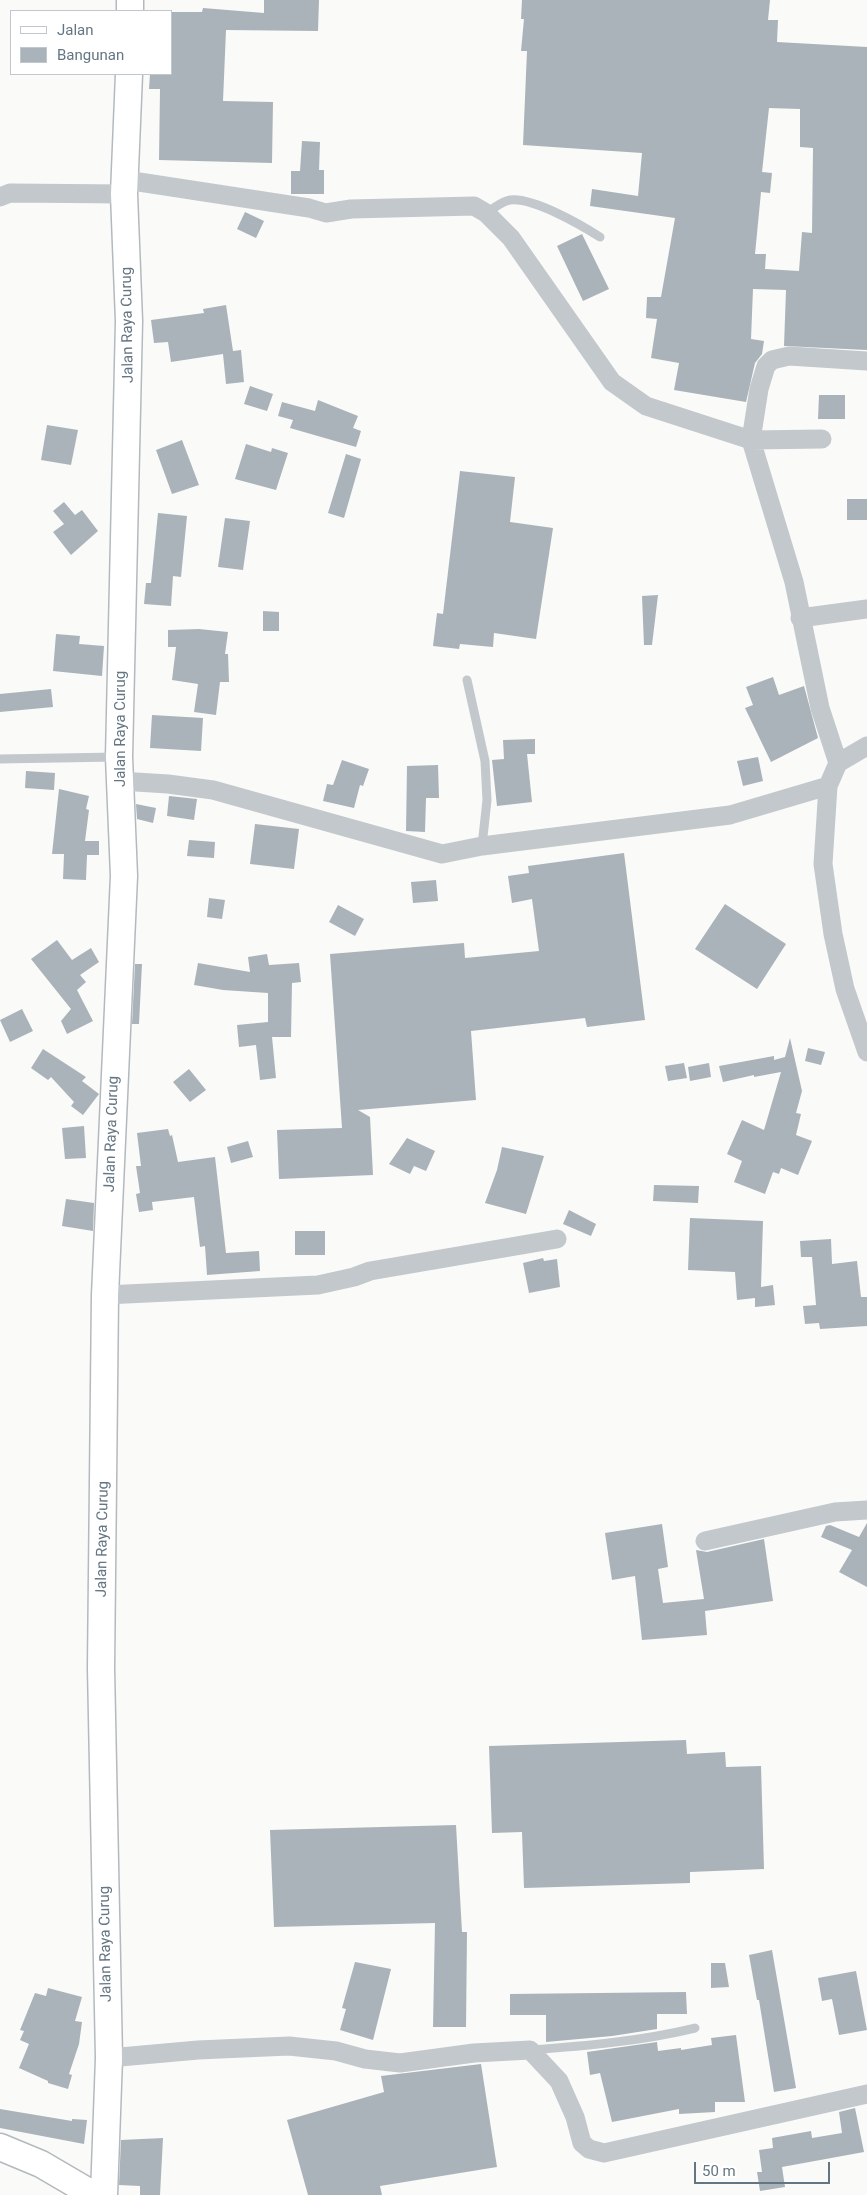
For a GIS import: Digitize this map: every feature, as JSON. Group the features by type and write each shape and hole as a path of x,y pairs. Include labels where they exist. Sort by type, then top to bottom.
{"street":[{"name":"Jalan Raya Curug","path":"104,2195 109,2058 102,1668 105,1295 124,876 120,769 130,321 125,187 129,75"},
{"path":"0,197 10,193 125,187 309,208 326,213 351,209 474,206 486,213 511,238 612,382 646,406 752,440 822,439"},
{"path":"838,763 820,708 794,582 752,440 759,389 766,366 772,360 789,356 867,361"},
{"path":"800,618 867,609"},
{"path":"867,746 838,763 828,786 823,864 833,934 845,989 867,1052"},
{"path":"120,769 168,784 213,790 442,854 482,846 730,815 828,786"},
{"path":"105,1295 318,1285 354,1277 370,1271 557,1240"},
{"path":"705,1541 819,1515 867,1510"},
{"path":"109,2058 198,2050 289,2046 336,2051 365,2060 400,2063 474,2053 530,2050 559,2081 575,2117 582,2143 596,2152 604,2153 867,2094"},
{"path":"0,2147 41,2164 94,2195"}],"lane":[{"path":"486,213 503,202 516,200 547,209 575,221 600,237"},
{"path":"466,680 485,761 487,800 482,846"},
{"path":"0,759 120,769"},
{"path":"530,2050 664,2036 694,2028"}],"building":[{"path":"264,0 319,0 318,31 226,30 223,101 273,102 272,163 159,160 160,89 149,89 150,75 172,75 172,12 202,12 203,8 264,13"},
{"path":"522,0 770,0 768,20 778,20 777,42 867,47 867,350 784,346 786,290 753,289 751,339 764,341 762,354 755,363 746,402 674,390 679,363 651,358 657,319 646,318 647,297 661,297 675,218 590,206 592,189 638,196 642,153 523,145 527,51 521,51 524,19 521,19","holes":["769,108 800,109 800,147 813,148 812,233 802,232 799,271 765,269 766,254 755,254 761,192 770,193 772,173 762,172"]},
{"path":"302,141 320,142 319,170 324,170 324,194 291,194 291,171 300,171"},
{"path":"245,212 264,221 256,238 237,229"},
{"path":"582,234 609,289 583,301 557,246"},
{"path":"226,305 233,351 241,350 244,382 226,384 223,354 171,362 168,342 154,343 151,320 204,313 203,309"},
{"path":"250,386 273,394 267,411 244,404"},
{"path":"819,395 845,395 845,419 818,419"},
{"path":"318,400 358,416 353,428 361,431 356,447 290,428 293,420 278,416 282,402 315,411"},
{"path":"47,425 78,430 71,465 41,460"},
{"path":"182,440 199,485 172,494 156,450"},
{"path":"246,444 271,452 272,448 288,453 276,490 235,479"},
{"path":"346,454 361,459 344,518 328,513"},
{"path":"460,471 515,477 510,522 553,528 536,639 494,633 493,647 460,644 459,649 433,646 437,613 443,614"},
{"path":"847,499 867,499 867,520 847,520"},
{"path":"64,502 75,515 82,510 98,531 71,555 53,532 64,524 53,511"},
{"path":"158,513 187,516 181,577 173,576 171,606 144,604 146,583 151,583"},
{"path":"225,518 250,521 243,570 218,567"},
{"path":"658,595 652,645 644,645 642,596"},
{"path":"263,611 279,612 279,631 263,631"},
{"path":"199,629 228,632 225,654 228,654 229,682 220,682 216,715 194,712 198,684 172,680 176,647 168,647 168,630"},
{"path":"56,634 80,636 79,644 104,646 102,676 53,671"},
{"path":"773,677 779,695 804,686 818,738 771,762 745,708 753,705 746,687"},
{"path":"51,689 53,707 0,712 0,694"},
{"path":"152,715 203,718 201,751 150,748"},
{"path":"535,739 535,754 527,754 532,802 497,806 492,760 504,759 503,740"},
{"path":"758,757 763,781 743,786 737,761"},
{"path":"342,760 369,769 363,786 360,785 354,808 323,801 327,784 333,785"},
{"path":"438,765 439,798 426,798 425,832 406,831 407,766"},
{"path":"26,771 55,773 54,790 25,788"},
{"path":"59,789 89,796 86,809 89,810 85,841 99,841 99,855 87,855 86,880 63,879 64,854 52,854"},
{"path":"169,796 197,799 194,820 167,816"},
{"path":"136,804 156,808 153,823 137,819"},
{"path":"255,824 299,829 294,869 250,864"},
{"path":"189,840 215,842 214,858 187,856"},
{"path":"624,853 645,1020 587,1027 585,1018 471,1031 476,1100 358,1110 370,1117 373,1175 279,1179 277,1130 342,1128 330,954 464,943 465,958 539,951 532,899 512,903 508,876 529,873 528,866"},
{"path":"436,880 438,901 413,903 411,882"},
{"path":"209,898 225,900 222,919 207,917"},
{"path":"725,904 786,944 757,989 695,949"},
{"path":"338,905 364,919 355,936 329,922"},
{"path":"57,940 72,960 91,948 99,962 80,975 86,982 77,990 93,1021 67,1034 61,1021 71,1009 31,959"},
{"path":"267,954 269,965 299,963 301,982 292,983 291,1037 272,1037 276,1078 260,1080 256,1045 239,1047 237,1025 268,1022 268,993 223,990 194,985 198,963 250,972 248,957"},
{"path":"135,964 142,964 139,1024 132,1024"},
{"path":"22,1009 33,1031 10,1042 0,1020"},
{"path":"790,1038 802,1091 796,1113 801,1114 796,1135 812,1141 798,1175 781,1168 779,1174 773,1172 765,1194 734,1182 742,1161 727,1154 742,1120 764,1130 781,1072 754,1077 754,1075 723,1082 719,1066 774,1056 774,1060 785,1057"},
{"path":"808,1048 825,1052 821,1065 805,1061"},
{"path":"43,1049 86,1077 82,1081 99,1094 83,1115 71,1106 74,1102 51,1077 48,1080 31,1068"},
{"path":"684,1063 687,1078 668,1081 665,1066"},
{"path":"709,1063 711,1077 690,1081 688,1067"},
{"path":"189,1069 206,1090 190,1102 173,1082"},
{"path":"84,1126 86,1158 65,1159 62,1128"},
{"path":"168,1129 170,1136 172,1135 178,1162 215,1157 226,1253 259,1251 260,1271 207,1275 205,1246 200,1247 194,1197 152,1202 153,1210 139,1212 136,1194 140,1193 136,1166 141,1166 137,1133"},
{"path":"407,1138 435,1151 426,1171 414,1166 410,1174 389,1164"},
{"path":"248,1141 253,1157 231,1163 227,1147"},
{"path":"502,1147 544,1156 526,1214 485,1203 497,1170"},
{"path":"654,1185 699,1186 698,1203 653,1201"},
{"path":"66,1199 94,1203 93,1231 62,1226"},
{"path":"569,1210 596,1224 591,1236 563,1224"},
{"path":"690,1218 763,1221 761,1287 773,1285 775,1305 755,1307 755,1298 737,1300 735,1272 688,1270"},
{"path":"295,1231 325,1231 325,1255 295,1255"},
{"path":"831,1239 832,1264 857,1261 861,1297 867,1297 867,1326 820,1329 819,1323 805,1324 803,1306 816,1305 812,1257 801,1257 800,1241"},
{"path":"543,1258 544,1261 557,1259 560,1287 529,1293 523,1263"},
{"path":"867,1523 867,1587 839,1572 852,1550 821,1537 826,1526 830,1525 859,1537"},
{"path":"662,1524 668,1567 658,1569 663,1603 704,1599 696,1550 707,1552 764,1539 773,1601 705,1611 707,1635 642,1640 635,1576 612,1580 605,1533"},
{"path":"686,1740 687,1754 725,1752 726,1767 761,1766 764,1869 690,1872 690,1883 524,1888 522,1832 492,1833 489,1746"},
{"path":"456,1825 462,1932 467,1932 466,2027 433,2027 435,1923 274,1927 270,1830"},
{"path":"772,1950 796,2088 774,2092 759,2000 757,2000 749,1955"},
{"path":"355,1962 391,1969 373,2040 340,2030 346,2009 342,2008"},
{"path":"711,1963 725,1963 729,1987 711,1988"},
{"path":"856,1971 867,2030 839,2035 832,1999 822,2001 818,1978"},
{"path":"48,1988 82,1997 75,2021 82,2022 79,2044 69,2074 72,2075 68,2089 48,2083 48,2081 19,2068 29,2044 20,2040 24,2031 20,2030 35,1993 46,1996"},
{"path":"686,1992 687,2014 657,2014 657,2029 612,2036 546,2042 546,2015 510,2015 510,1994"},
{"path":"736,2035 745,2102 715,2102 715,2112 679,2114 679,2109 612,2122 600,2073 590,2075 587,2052 657,2042 658,2051 681,2048 681,2050 712,2045 711,2038"},
{"path":"481,2064 497,2167 380,2186 382,2195 308,2195 287,2120 384,2092 381,2076"},
{"path":"855,2108 864,2152 782,2167 785,2187 760,2191 757,2172 762,2172 759,2150 773,2148 772,2138 811,2131 812,2138 842,2133 839,2112"},
{"path":"0,2109 72,2121 72,2119 87,2120 84,2144 0,2128"},
{"path":"163,2138 160,2195 140,2195 140,2186 119,2185 121,2140"}]}
